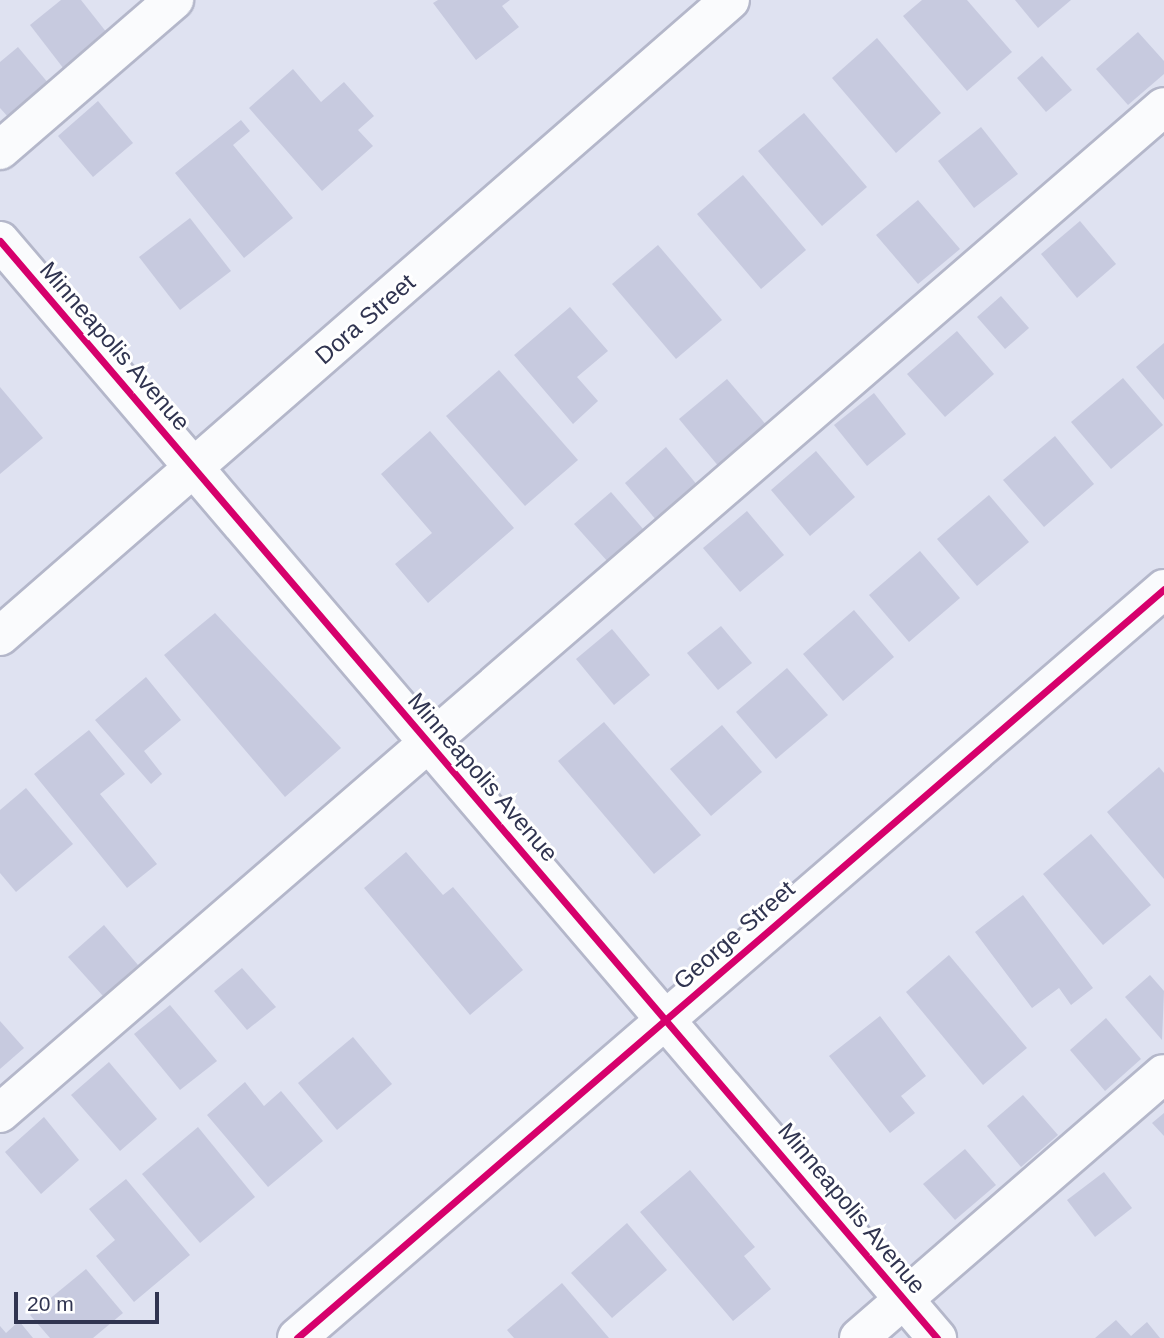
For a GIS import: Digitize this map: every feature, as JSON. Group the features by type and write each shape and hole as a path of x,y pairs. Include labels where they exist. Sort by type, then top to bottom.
{"street":[{"path":"0,150 174,0"},
{"name":"Dora Street","path":"0,636 730,0"},
{"path":"0,1113 1164,107"},
{"name":"Minneapolis Avenue","path":"0,241 937,1338"},
{"name":"George Street","path":"297,1338 1164,589"},
{"path":"859,1338 1164,1074"}],"building":[{"path":"61,0 81,0 111,38 67,73 30,25"},
{"path":"438,0 510,0 502,6 519,27 476,60 433,3"},
{"path":"922,0 967,0 1012,52 967,91 903,16"},
{"path":"1015,0 1071,0 1038,28"},
{"path":"1138,32 1164,61 1164,74 1128,105 1096,69"},
{"path":"877,38 941,113 896,153 832,78"},
{"path":"18,47 49,84 9,118 0,108 0,62"},
{"path":"1042,56 1072,90 1046,112 1017,78"},
{"path":"293,69 321,102 344,82 374,116 358,130 373,146 322,191 249,108"},
{"path":"98,101 133,143 93,177 58,136"},
{"path":"804,113 867,187 822,226 758,151"},
{"path":"241,120 250,131 233,145 293,218 244,258 175,173"},
{"path":"981,127 1018,174 974,208 938,161"},
{"path":"743,175 806,250 761,289 697,214"},
{"path":"918,200 960,249 918,284 876,235"},
{"path":"190,218 231,271 180,310 139,257"},
{"path":"1080,221 1116,264 1077,298 1041,254"},
{"path":"658,245 722,320 676,359 612,284"},
{"path":"1001,296 1029,328 1005,349 977,317"},
{"path":"570,307 608,351 577,377 598,401 573,424 514,355"},
{"path":"957,331 994,374 945,417 907,374"},
{"path":"1164,343 1164,400 1136,367"},
{"path":"499,370 578,460 525,506 446,416"},
{"path":"1123,378 1163,425 1111,469 1071,422"},
{"path":"727,379 768,427 720,468 679,419"},
{"path":"0,387 43,438 0,474"},
{"path":"874,393 906,434 867,466 834,425"},
{"path":"430,431 514,528 428,603 395,564 432,533 381,474"},
{"path":"1055,436 1094,484 1044,527 1003,480"},
{"path":"666,447 698,486 657,521 625,483"},
{"path":"816,451 855,497 810,536 771,490"},
{"path":"611,492 644,530 608,562 574,524"},
{"path":"989,495 1029,542 977,586 937,539"},
{"path":"747,511 784,555 740,592 703,548"},
{"path":"920,551 960,598 909,642 869,595"},
{"path":"854,610 894,657 843,701 803,654"},
{"path":"215,613 341,748 285,797 164,655"},
{"path":"721,626 752,663 718,690 687,653"},
{"path":"612,629 650,675 614,705 576,659"},
{"path":"787,668 828,715 776,759 736,712"},
{"path":"146,677 181,720 144,751 162,774 151,784 95,720"},
{"path":"604,722 701,835 654,874 558,761"},
{"path":"722,725 762,772 711,816 670,769"},
{"path":"89,730 125,774 100,794 157,864 127,888 34,774"},
{"path":"1159,767 1164,773 1164,879 1107,812"},
{"path":"26,788 73,844 16,892 0,873 0,810"},
{"path":"1091,834 1151,905 1103,945 1043,874"},
{"path":"406,852 443,895 453,887 523,970 470,1015 364,888"},
{"path":"1023,895 1093,988 1071,1005 1059,988 1032,1008 975,932"},
{"path":"104,925 138,965 103,996 68,957"},
{"path":"949,955 1027,1048 983,1085 906,992"},
{"path":"242,968 276,1007 247,1030 214,991"},
{"path":"1150,975 1164,991 1162,1040 1125,997"},
{"path":"170,1005 217,1061 180,1090 134,1034"},
{"path":"880,1016 926,1076 901,1096 915,1113 890,1133 829,1056"},
{"path":"1106,1018 1141,1059 1105,1091 1070,1050"},
{"path":"0,1021 24,1048 0,1069"},
{"path":"353,1037 392,1084 337,1130 298,1083"},
{"path":"109,1062 157,1119 120,1151 71,1095"},
{"path":"245,1082 264,1106 281,1091 323,1141 268,1187 207,1115"},
{"path":"1023,1095 1058,1135 1021,1167 987,1126"},
{"path":"1164,1113 1164,1136 1152,1123"},
{"path":"44,1117 79,1160 41,1194 5,1152"},
{"path":"198,1127 255,1197 200,1243 142,1174"},
{"path":"965,1149 996,1185 955,1220 923,1184"},
{"path":"690,1170 755,1247 744,1256 771,1289 733,1321 640,1212"},
{"path":"1104,1172 1132,1208 1095,1237 1067,1200"},
{"path":"126,1179 190,1255 134,1302 96,1256 115,1240 89,1209"},
{"path":"627,1223 667,1270 612,1318 571,1273"},
{"path":"86,1269 123,1313 93,1338 50,1338 30,1315"},
{"path":"562,1283 609,1338 514,1338 507,1330"},
{"path":"1116,1320 1131,1336 1147,1322 1160,1338 1095,1338"},
{"path":"19,1321 33,1338 0,1338 0,1326 6,1333"}],"cycle path":[{"path":"0,241 937,1338"},
{"path":"297,1338 1164,589"}]}
